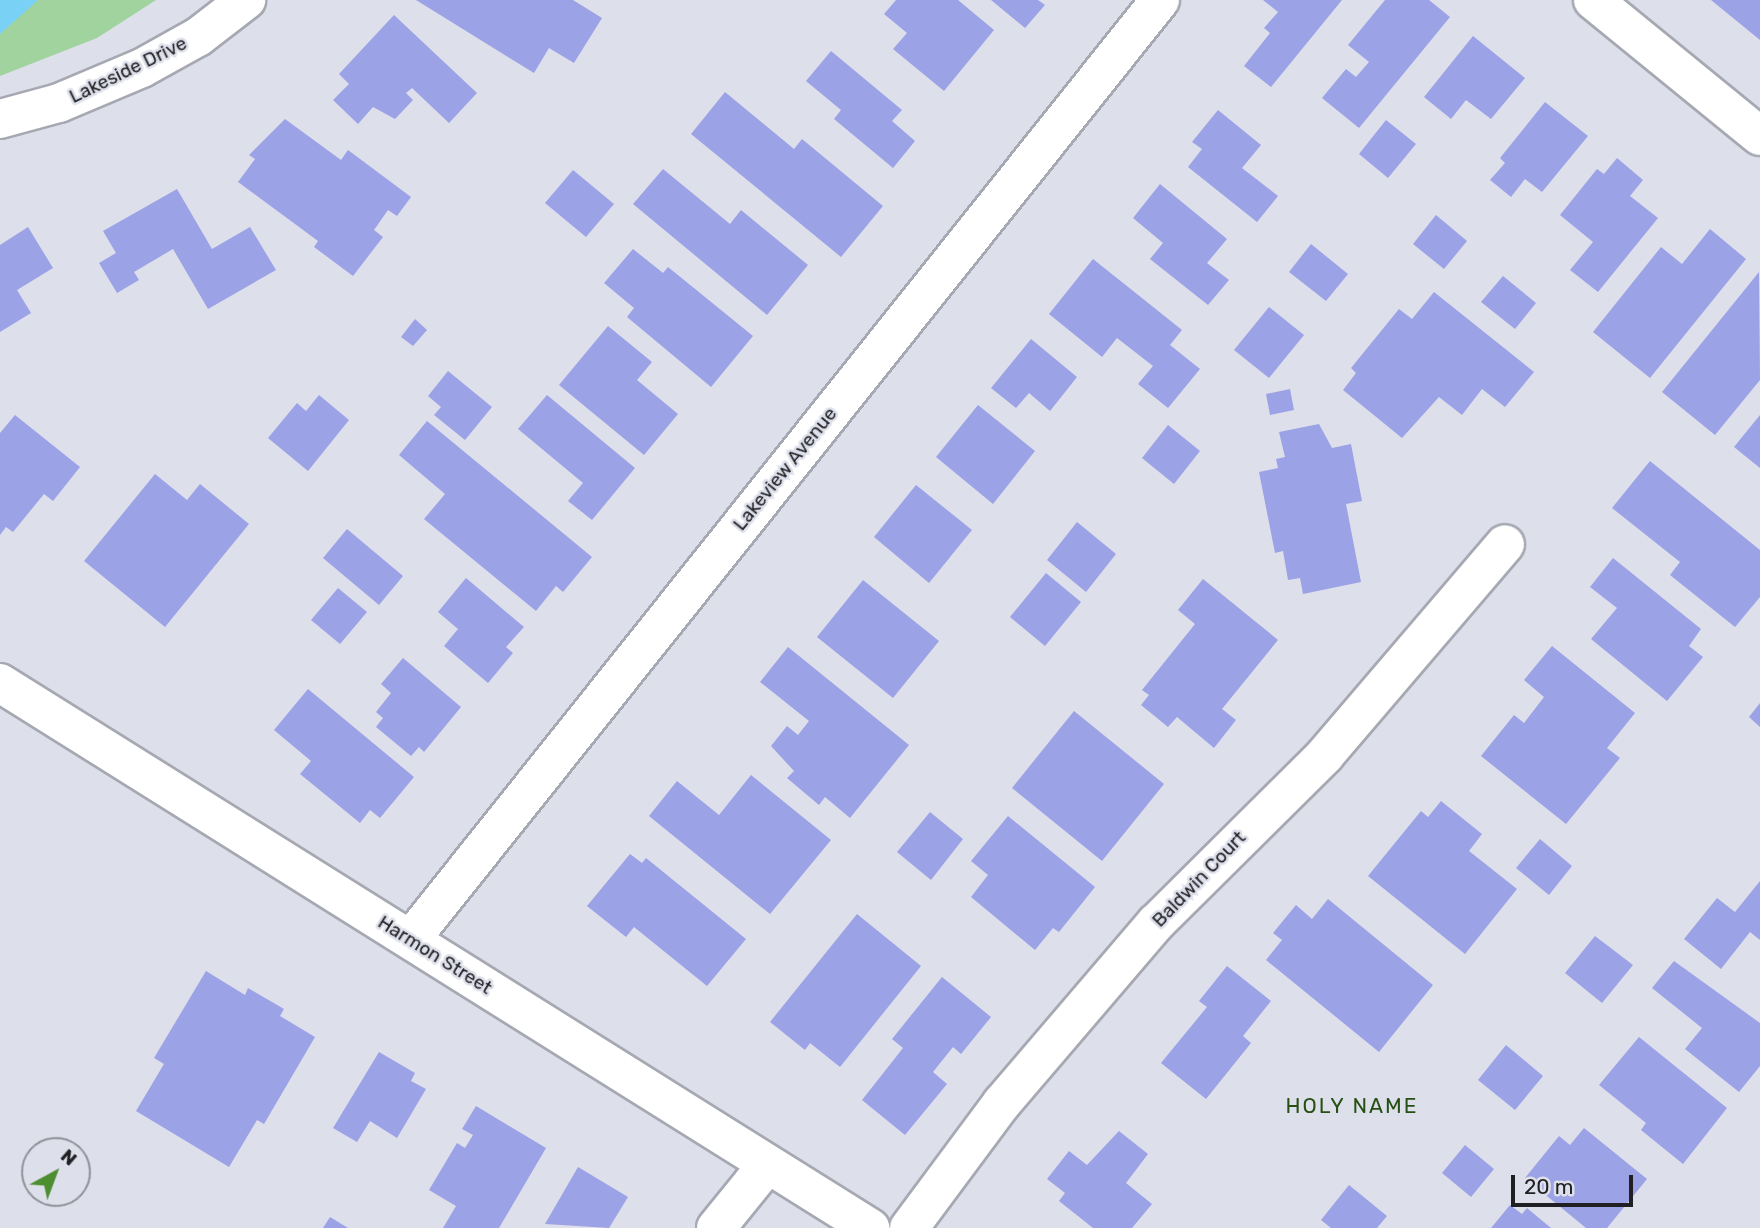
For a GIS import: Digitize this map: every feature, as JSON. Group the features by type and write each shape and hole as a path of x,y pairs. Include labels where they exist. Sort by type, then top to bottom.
{"street":[{"name":"Lakeside Drive","path":"0,119 59,103 142,68 198,37 246,0"},
{"name":"Lakeview Avenue","path":"411,939 1160,0"},
{"path":"1593,0 1760,136"},
{"name":"Baldwin Court","path":"909,1228 1002,1103 1156,923 1325,755 1505,544"},
{"name":"Harmon Street","path":"0,683 870,1228"},
{"path":"716,1228 766,1165"}],"green space":[{"path":"0,0 156,0 97,38 0,76"}],"water":[{"path":"0,0 38,0 0,34"}],"building":[{"path":"416,0 573,0 602,18 574,63 549,48 534,73"},
{"path":"896,0 958,0 994,30 944,91 893,49 907,33 884,14"},
{"path":"991,0 1038,0 1045,5 1025,28"},
{"path":"1263,0 1342,0 1271,87 1244,66 1270,33 1264,28 1278,12"},
{"path":"1385,0 1429,0 1450,17 1359,128 1322,98 1346,69 1356,77 1369,62 1348,45"},
{"path":"1711,0 1760,0 1760,40"},
{"path":"394,15 477,93 449,123 412,88 406,93 413,100 395,119 373,107 358,124 333,100 349,84 339,74"},
{"path":"1473,36 1525,78 1491,119 1466,100 1451,119 1424,97"},
{"path":"831,51 902,110 892,121 915,141 893,168 834,119 841,110 806,81"},
{"path":"725,92 794,149 802,139 883,206 841,257 691,134"},
{"path":"1545,102 1588,136 1542,192 1525,179 1511,197 1490,180 1505,163 1500,158"},
{"path":"1218,110 1261,145 1242,168 1278,196 1257,222 1188,167 1202,149 1192,142"},
{"path":"285,119 341,160 348,150 411,197 397,216 388,210 374,230 383,237 353,276 314,247 318,241 238,182 255,159 249,155"},
{"path":"1386,120 1416,144 1388,178 1359,154"},
{"path":"1617,158 1643,180 1630,196 1658,218 1598,292 1570,270 1593,242 1560,215 1597,169 1604,174"},
{"path":"663,169 730,224 741,210 808,265 767,315 633,204"},
{"path":"573,170 614,204 586,237 545,203"},
{"path":"1160,184 1227,239 1207,263 1229,280 1208,305 1150,259 1163,243 1133,218"},
{"path":"177,189 212,249 250,227 276,270 208,309 173,249 134,272 139,280 117,293 99,263 116,253 103,231"},
{"path":"1436,215 1467,241 1444,269 1413,244"},
{"path":"28,227 53,268 17,290 31,313 0,332 0,245"},
{"path":"1710,229 1746,259 1650,378 1593,332 1661,247 1682,264"},
{"path":"1311,244 1348,274 1326,301 1289,272"},
{"path":"633,249 663,273 668,267 753,336 711,387 627,317 634,308 604,283"},
{"path":"1093,259 1182,330 1170,345 1200,369 1168,408 1138,384 1153,366 1117,338 1102,357 1049,314"},
{"path":"1759,272 1760,380 1715,435 1662,392"},
{"path":"1503,276 1536,303 1515,329 1481,302"},
{"path":"1434,292 1534,372 1505,407 1482,389 1462,415 1439,397 1402,438 1343,390 1356,373 1351,368 1399,309 1412,319"},
{"path":"1269,307 1304,335 1269,378 1234,350"},
{"path":"415,319 427,330 413,346 401,337"},
{"path":"608,326 652,362 637,380 678,414 644,455 559,385"},
{"path":"1031,339 1077,377 1050,411 1029,393 1016,408 991,388"},
{"path":"448,371 492,407 465,440 434,415 441,407 428,396"},
{"path":"1290,389 1294,410 1270,415 1266,394"},
{"path":"319,395 349,420 308,471 268,438 297,403 306,411"},
{"path":"547,395 635,468 592,520 568,501 583,483 518,429"},
{"path":"978,405 1035,451 993,504 936,457"},
{"path":"15,415 80,467 53,501 44,494 13,532 6,527 0,535 0,433"},
{"path":"1760,415 1760,468 1734,447"},
{"path":"427,421 592,557 563,592 556,586 536,611 424,519 445,494 399,455"},
{"path":"1319,424 1332,448 1351,444 1362,501 1346,504 1361,582 1303,594 1300,578 1288,580 1283,551 1275,553 1259,472 1278,468 1276,459 1285,457 1279,432"},
{"path":"1168,425 1200,451 1174,484 1142,458"},
{"path":"1650,461 1760,550 1760,597 1735,627 1670,575 1680,562 1612,508"},
{"path":"155,474 187,500 200,484 249,524 165,627 84,561"},
{"path":"916,485 972,530 929,583 874,537"},
{"path":"1077,522 1116,554 1086,592 1047,560"},
{"path":"347,529 403,576 379,605 323,558"},
{"path":"1613,558 1701,629 1689,646 1703,657 1667,701 1591,639 1617,608 1590,587"},
{"path":"1046,573 1081,602 1045,646 1010,617"},
{"path":"466,578 524,627 506,647 513,653 488,683 444,646 458,629 438,612"},
{"path":"1203,579 1278,640 1222,709 1236,720 1214,748 1177,717 1168,727 1141,705 1149,695 1142,690 1195,624 1178,610"},
{"path":"863,580 939,641 893,698 817,637"},
{"path":"338,588 367,612 340,644 311,620"},
{"path":"1552,646 1635,713 1607,748 1620,758 1566,824 1481,756 1514,715 1524,723 1544,697 1524,680"},
{"path":"788,647 909,745 850,818 825,797 819,805 787,778 794,771 771,746 787,726 798,735 809,721 760,682"},
{"path":"403,658 461,707 424,752 419,747 411,756 376,727 383,718 376,712 391,693 381,684"},
{"path":"308,689 414,777 380,818 370,810 360,823 300,774 311,761 274,730"},
{"path":"1760,703 1760,727 1749,717"},
{"path":"1074,711 1164,784 1102,861 1012,788"},
{"path":"751,775 831,840 770,914 649,816 677,781 719,815"},
{"path":"1441,801 1482,834 1469,851 1517,889 1465,954 1368,876 1421,811 1428,817"},
{"path":"930,812 963,839 931,880 897,852"},
{"path":"1008,816 1095,887 1059,932 1053,928 1035,950 971,897 988,875 971,861"},
{"path":"1540,839 1572,866 1549,895 1516,868"},
{"path":"630,854 642,863 646,858 746,939 707,986 634,927 626,937 587,906"},
{"path":"1760,881 1760,940 1750,932 1721,969 1684,939 1717,898 1735,912"},
{"path":"1328,899 1433,985 1379,1052 1266,960 1282,940 1273,933 1296,905 1312,919"},
{"path":"857,914 921,966 840,1067 810,1043 805,1050 770,1022"},
{"path":"1595,936 1633,965 1602,1003 1565,973"},
{"path":"1674,961 1760,1023 1760,1066 1739,1092 1685,1049 1702,1028 1652,988"},
{"path":"1227,966 1271,1001 1243,1036 1251,1043 1206,1099 1161,1063 1207,1007 1199,1001"},
{"path":"206,971 245,995 248,988 284,1009 280,1016 315,1037 264,1124 257,1120 229,1167 136,1111 164,1064 154,1058"},
{"path":"942,977 991,1017 961,1054 953,1047 933,1072 947,1084 905,1135 862,1100 903,1048 892,1039"},
{"path":"1639,1037 1727,1108 1683,1164 1641,1130 1646,1123 1599,1085"},
{"path":"1506,1045 1543,1076 1515,1110 1478,1080"},
{"path":"379,1052 415,1073 411,1081 426,1089 397,1138 370,1121 357,1142 333,1128"},
{"path":"476,1106 546,1148 499,1228 443,1228 456,1206 429,1190 457,1143 465,1148 473,1135 462,1129"},
{"path":"1584,1128 1647,1179 1607,1228 1586,1228 1525,1178 1559,1136 1570,1145"},
{"path":"1119,1131 1148,1154 1126,1183 1152,1204 1132,1228 1093,1228 1059,1201 1065,1193 1047,1179 1069,1151 1087,1165"},
{"path":"1465,1145 1494,1169 1471,1197 1442,1173"},
{"path":"578,1167 628,1197 609,1228 545,1224"},
{"path":"1349,1185 1387,1216 1377,1228 1331,1228 1321,1220"},
{"path":"1510,1205 1522,1214 1527,1208 1551,1228 1491,1228"},
{"path":"330,1217 348,1228 323,1228"}],"district":[{"name":"HOLY NAME","path":"1352,1106"}]}
